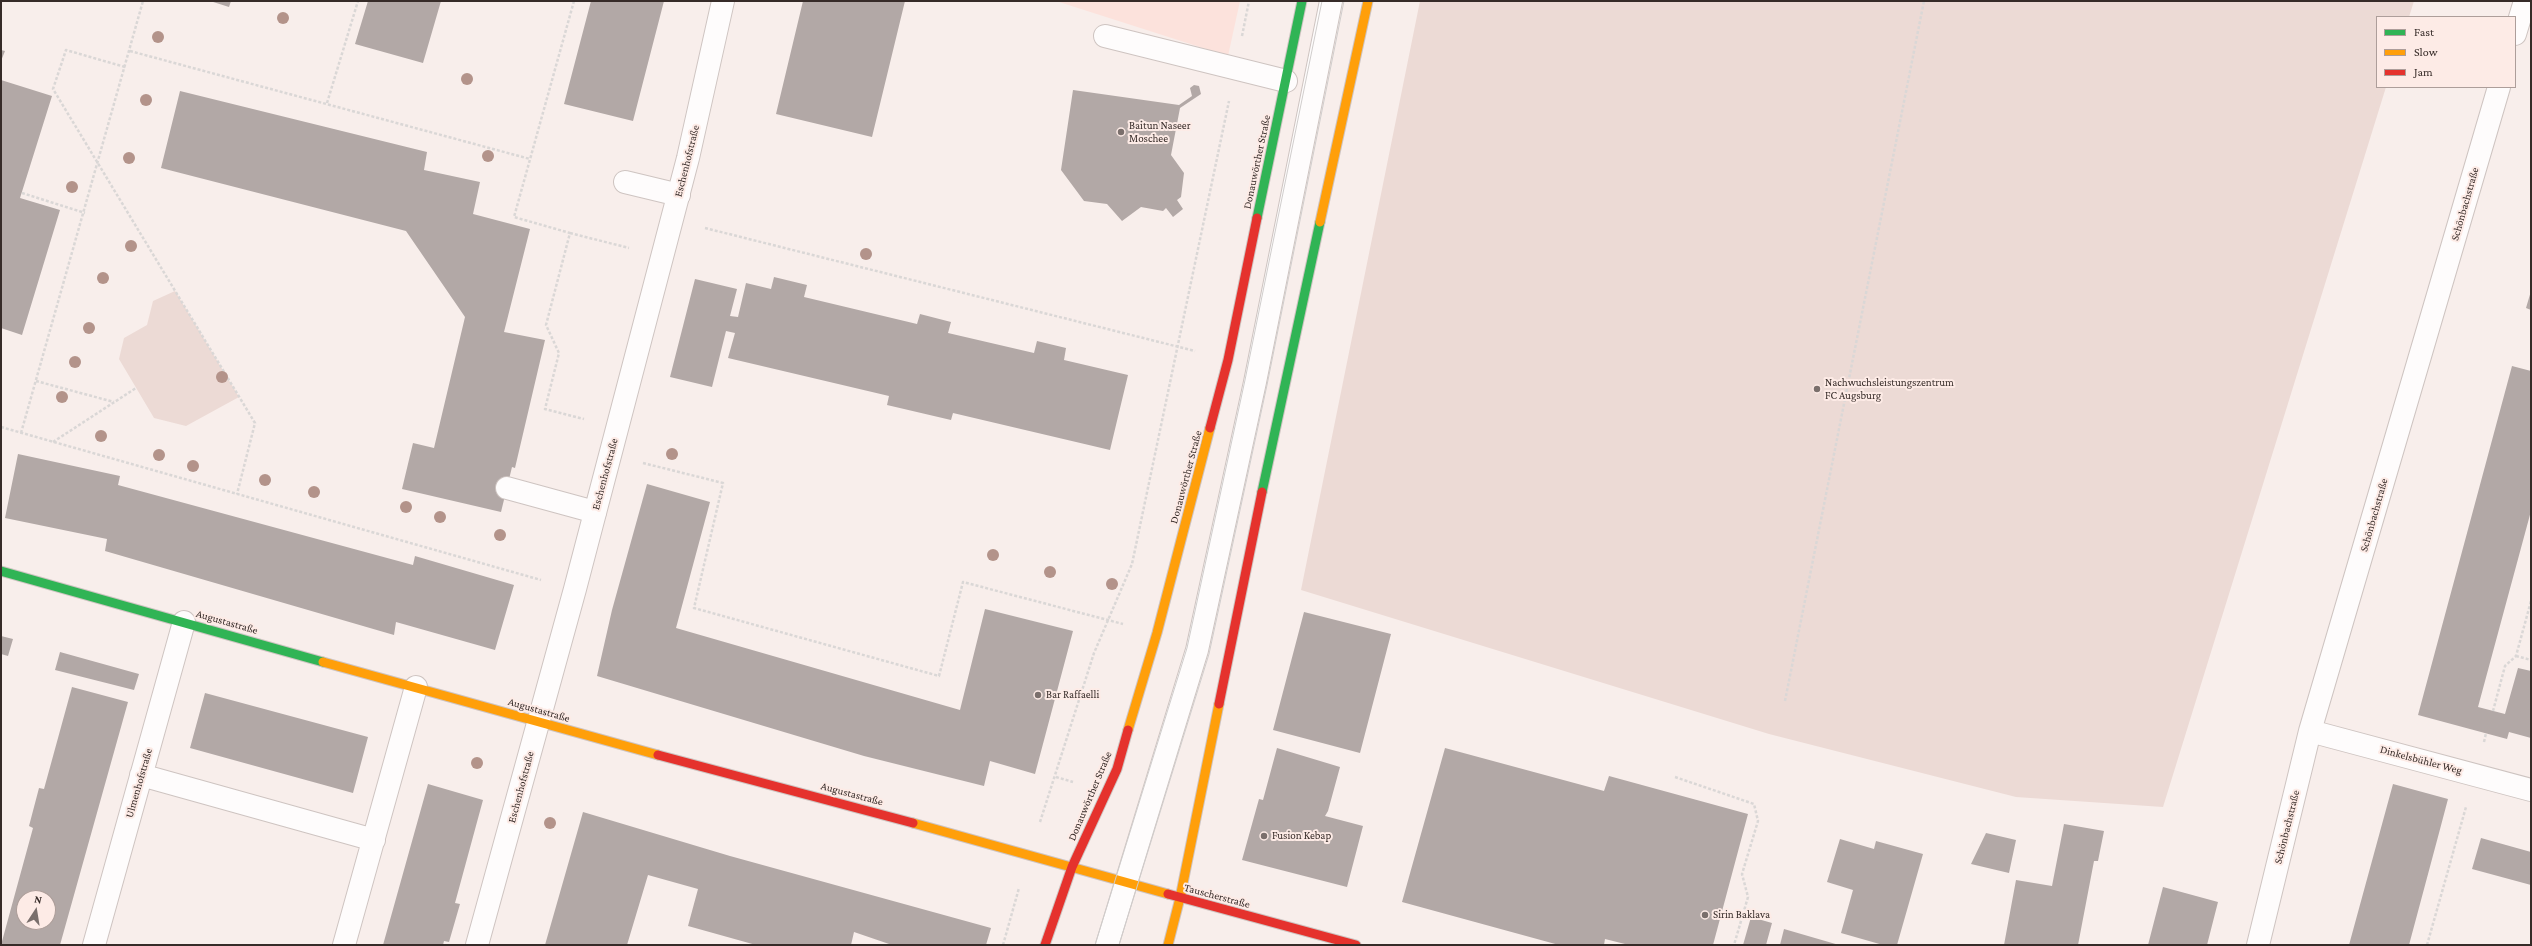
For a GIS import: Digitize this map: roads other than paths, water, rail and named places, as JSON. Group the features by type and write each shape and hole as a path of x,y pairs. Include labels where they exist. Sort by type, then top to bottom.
{"main road":[{"name":"Donauwörther Straße","path":"1045,945 1072,867 1117,769 1157,633 1228,360 1302,1"},
{"path":"1168,945 1180,898 1249,552 1368,1"},
{"name":"Augustastraße","path":"1,571 538,722 1072,867"},
{"name":"Tauscherstraße","path":"1072,867 1180,898 1310,939 1356,945"}],"street":[{"name":"Eschenhofstraße","path":"477,945 575,589 679,195 722,1"},
{"path":"1107,945 1197,650 1255,382 1331,1"},
{"path":"2516,31 2525,1"},
{"path":"1105,36 1286,81"},
{"name":"Schönbachstraße","path":"2258,945 2310,731 2499,88"},
{"path":"625,182 679,195"},
{"path":"507,488 595,512"},
{"name":"Ulmenhofstraße","path":"94,945 184,622"},
{"path":"344,945 416,687"},
{"name":"Dinkelsbühler Weg","path":"2310,731 2476,774 2531,790"},
{"path":"141,775 374,840"}],"tram line":[{"path":"1095,945 1187,648 1245,380 1322,1"},
{"path":"1119,945 1209,654 1267,385 1344,1"}],"place":[{"name":"Baitun Naseer Moschee","path":"1121,132"},
{"name":"Nachwuchsleistungszentrum FC Augsburg","path":"1817,389"},
{"name":"Bar Raffaelli","path":"1038,695"},
{"name":"Fusion Kebap","path":"1264,836"},
{"name":"Sirin Baklava","path":"1705,915"}]}
